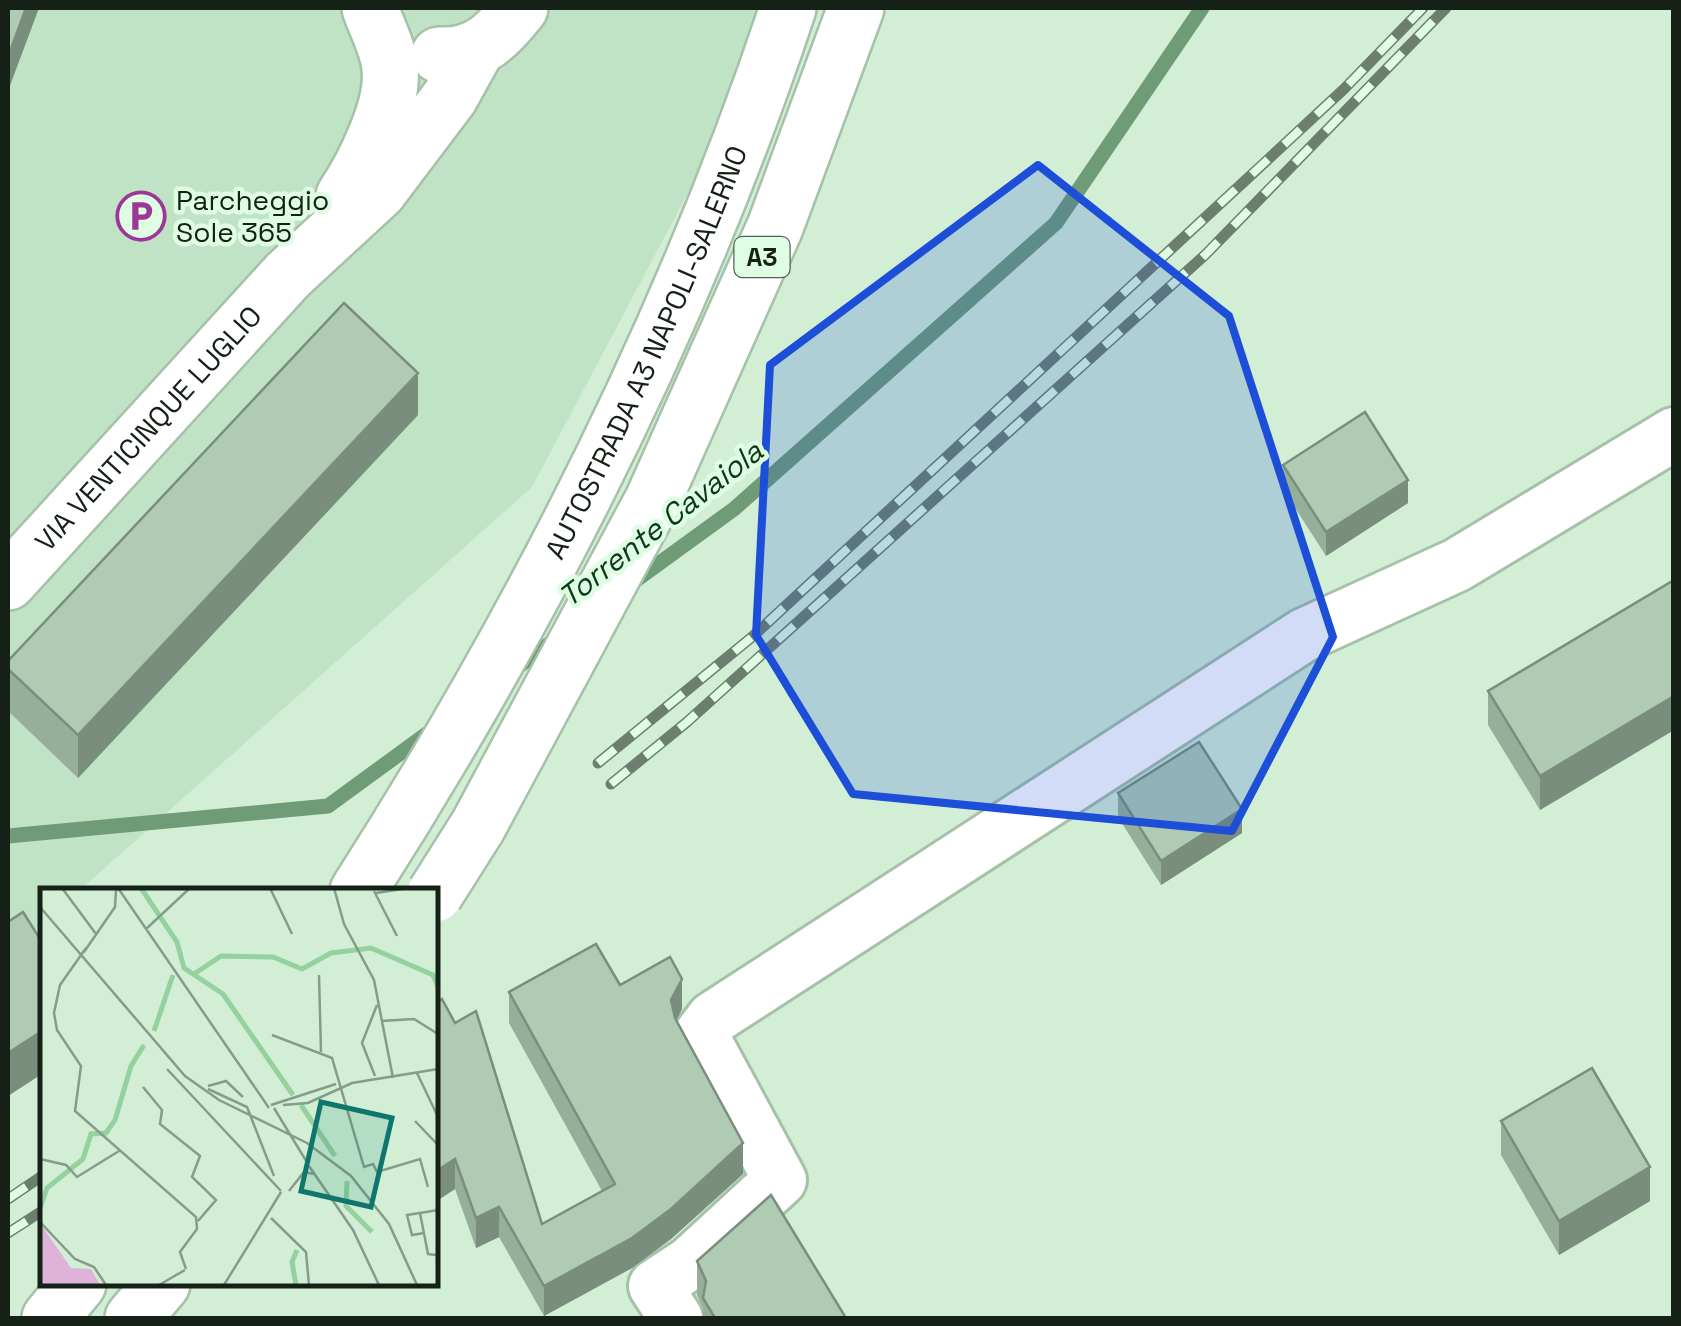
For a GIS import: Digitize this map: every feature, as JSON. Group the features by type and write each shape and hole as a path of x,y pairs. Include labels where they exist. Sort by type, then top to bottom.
{"main road":[{"name":"VIA VENTICINQUE LUGLIO","path":"370,8 380,26 402,45 428,55 456,56 490,43 518,8"},
{"name":"VIA VENTICINQUE LUGLIO","path":"288,275 358,175 380,125 391,69 370,8"},
{"name":"AUTOSTRADA A3 NAPOLI-SALERNO","path":"360,888 413,805 585,493 672,310 788,8"},
{"name":"A3","path":"438,889 478,826 653,500 775,227 856,8"},
{"name":"VIA VENTICINQUE LUGLIO","path":"8,582 288,275 379,191 450,96 476,50"},
{"path":"50,1318 76,1286"},
{"path":"133,1318 160,1286"}],"street":[{"path":"676,1318 655,1286 690,1263 780,1180 701,1034 712,1018 1304,635 1457,564 1674,434"}],"highlighted area":[{"path":"1038,165 1229,316 1333,637 1232,831 853,794 756,635 770,365"}],"shaded area":[{"path":"8,8 786,8 532,487 82,888 40,888 40,926 8,955"}],"building":[{"path":"8,8 26,8 8,57"},
{"path":"344,303 418,373 78,735 8,669 8,661"},
{"path":"1365,412 1408,480 1326,532 1283,465"},
{"path":"1674,580 1674,696 1540,776 1488,691"},
{"path":"1199,742 1242,809 1161,861 1118,793"},
{"path":"23,912 40,939 40,1032 8,1053 8,922"},
{"path":"596,944 620,985 670,957 682,979 671,1000 675,1018 743,1143 671,1209 632,1238 544,1286 499,1207 476,1218 455,1159 438,1170 438,1001 442,999 455,1023 476,1011 542,1224 615,1184 509,992"},
{"path":"1592,1068 1650,1167 1559,1221 1501,1121"},
{"path":"771,1195 846,1318 715,1318 703,1298 706,1281 697,1261"}],"waterway":[{"name":"Torrente Cavaiola","path":"628,586 734,509 1056,223 1202,8"},
{"name":"Torrente Cavaiola","path":"511,672 557,638"},
{"name":"Torrente Cavaiola","path":"8,836 328,806 432,730"}],"railway":[{"path":"598,763 752,637 1344,89 1423,8"},
{"path":"611,784 687,722 1205,255 1446,8"},
{"path":"8,1199 40,1177"},
{"path":"8,1233 40,1212"}],"place":[{"name":"Parcheggio Sole 365","path":"141,216"}]}
